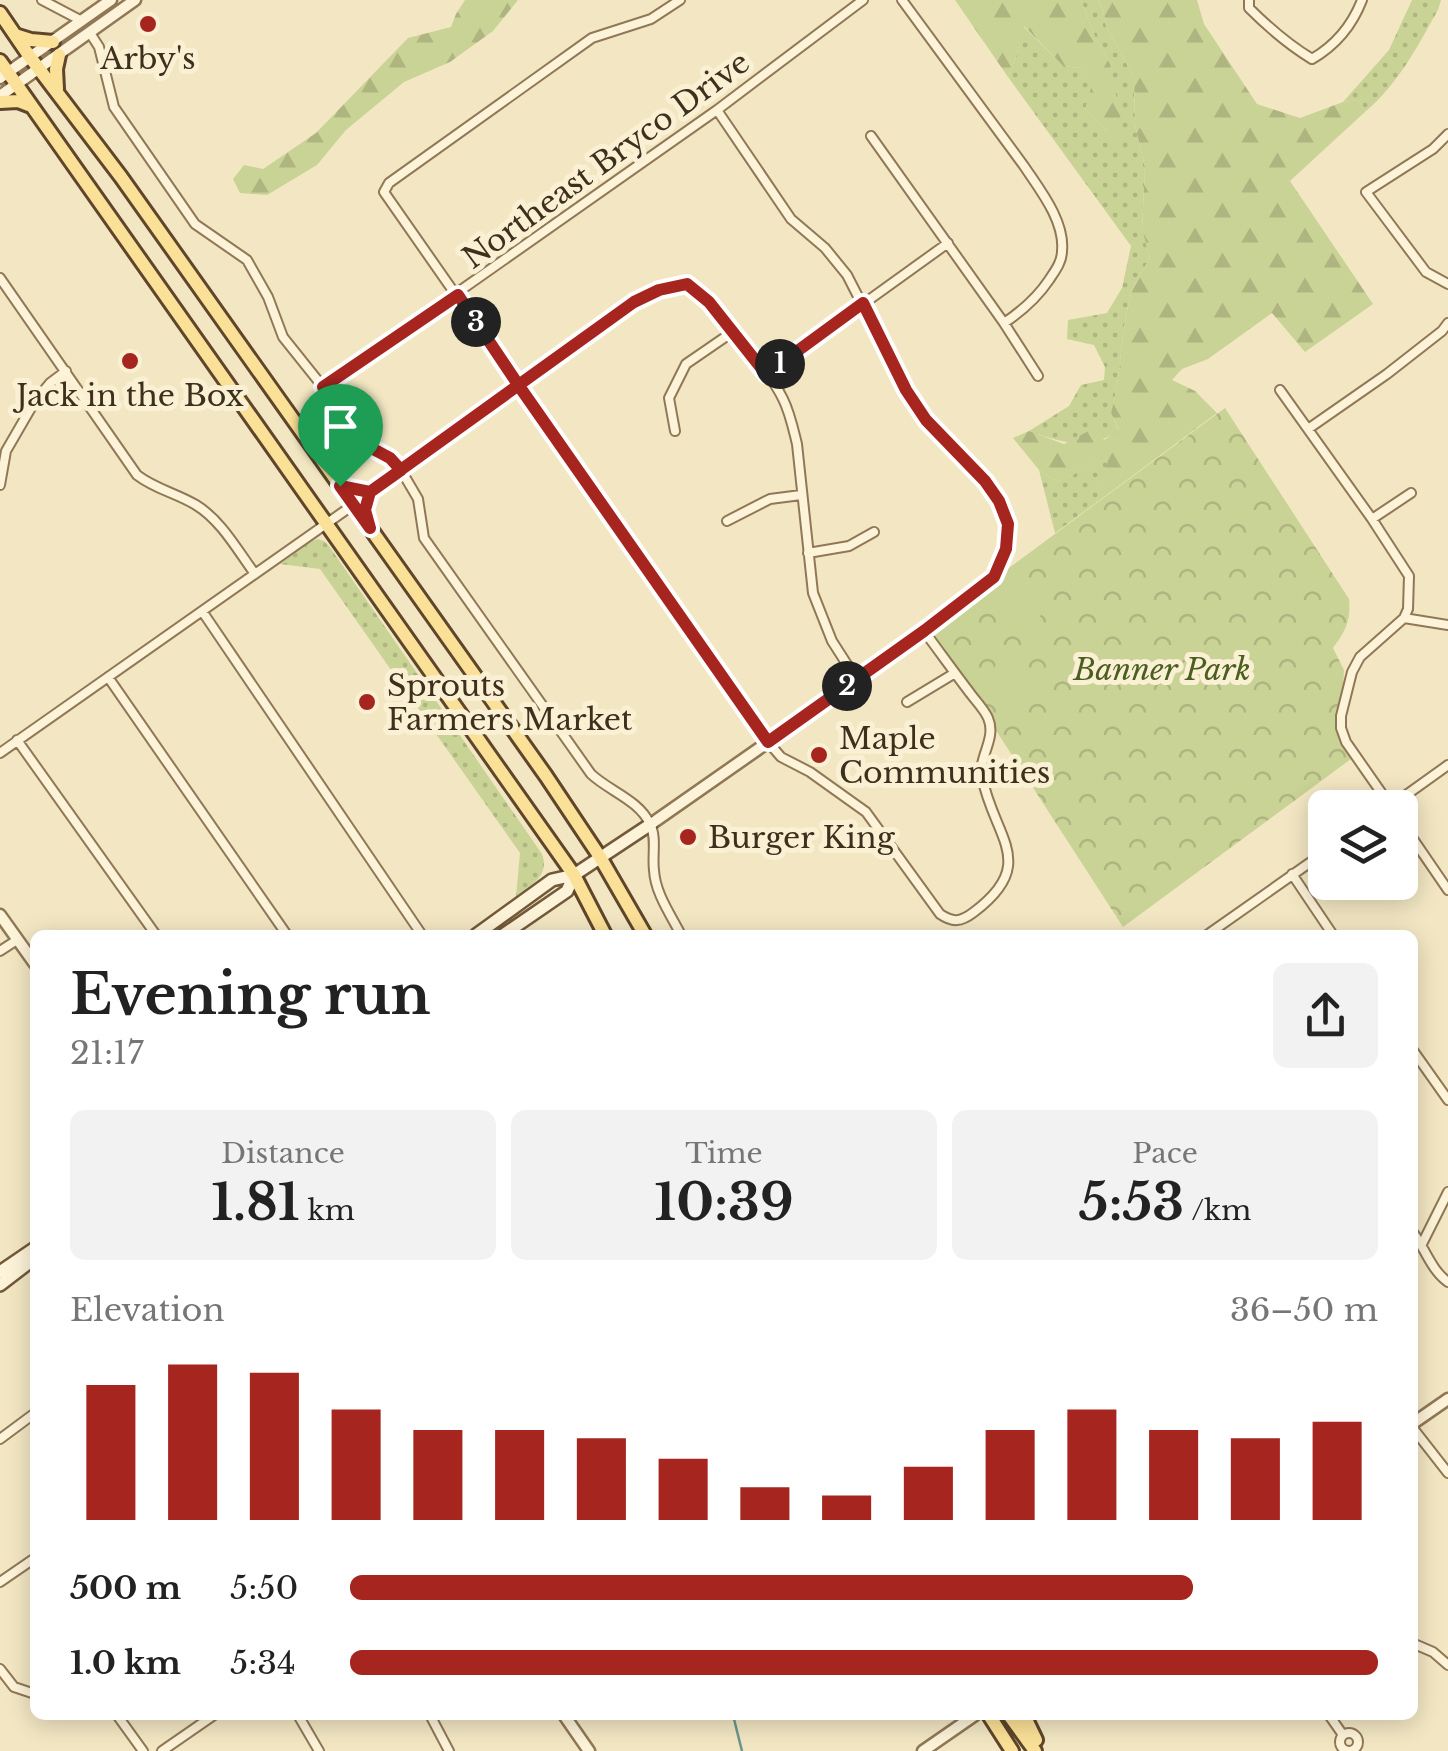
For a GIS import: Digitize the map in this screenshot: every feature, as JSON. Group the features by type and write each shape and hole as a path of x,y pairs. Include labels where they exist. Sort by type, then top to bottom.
{"main road":[{"path":"0,13 546,776 642,930"},
{"path":"15,35 56,48 57,92"},
{"path":"6,74 574,876 603,930"},
{"path":"0,99 18,100 33,107"},
{"path":"340,486 370,492 365,510 370,528"},
{"path":"510,930 566,890 574,876 651,824"},
{"path":"483,930 552,880 574,876"},
{"path":"495,921 501,930"},
{"path":"0,1272 30,1251"},
{"path":"0,1288 30,1262"},
{"path":"0,1288 30,1270"},
{"path":"993,1720 1012,1751"},
{"path":"1013,1720 1038,1751"},
{"path":"1026,1720 1038,1751"}],"street":[{"path":"42,0 82,21"},
{"path":"56,48 82,21 111,0"},
{"path":"0,99 6,74 90,33 135,0"},
{"path":"680,0 651,19 592,38 390,183 384,192 768,742 780,757 810,772 866,812 940,914 957,921 990,900 1010,869 981,774 991,736 988,718 924,631"},
{"name":"Northeast Bryco Drive","path":"323,387 717,110 864,0"},
{"path":"902,0 1024,166 1056,221 1063,247 1060,262 1034,300 1004,322"},
{"path":"1250,0 1249,8 1262,21 1312,59 1341,36 1362,0"},
{"path":"90,33 99,47 114,106 195,224 247,260 283,337 360,442 390,458 401,470 418,498 424,538 590,774 606,788 633,802 651,824 654,874 678,930"},
{"path":"651,824 857,680 994,577 1006,549 1008,524 999,501 926,420 906,390 846,274 825,248 791,220 717,110"},
{"path":"1448,134 1433,149 1366,192 1426,272 1448,284"},
{"path":"871,136 1038,376"},
{"path":"766,374 948,244"},
{"path":"0,278 137,475 200,507 255,574"},
{"path":"0,753 354,505 634,302 659,290 687,284 702,294 734,331 782,396 797,444 813,593 832,640 857,680"},
{"path":"1308,430 1387,374 1448,324"},
{"path":"675,431 668,398 686,364 734,331"},
{"path":"0,486 6,451 34,400 66,371"},
{"path":"1280,390 1409,576 1404,618 1360,657 1352,672 1341,716 1346,742 1378,790"},
{"path":"1372,519 1411,493"},
{"path":"727,522 770,499 800,495"},
{"path":"808,553 849,546 874,532"},
{"path":"202,610 419,930"},
{"path":"1404,618 1448,626"},
{"path":"907,702 955,673"},
{"path":"108,677 284,930"},
{"path":"17,740 152,930"},
{"path":"1413,790 1448,765"},
{"path":"959,780 981,774"},
{"path":"1418,846 1448,890"},
{"path":"1214,930 1308,863"},
{"path":"1292,874 1330,930"},
{"path":"0,915 30,957"},
{"path":"0,952 17,940"},
{"path":"1418,1058 1448,1100"},
{"path":"1422,1244 1448,1192"},
{"path":"1418,1239 1432,1265 1448,1282"},
{"path":"1418,1422 1448,1399"},
{"path":"0,1439 30,1417"},
{"path":"1418,1434 1448,1474"},
{"path":"0,1582 30,1561"},
{"path":"1418,1646 1448,1665"},
{"path":"0,1669 14,1687 30,1692"},
{"path":"120,1720 142,1751"},
{"path":"162,1751 207,1720"},
{"path":"301,1720 319,1751"},
{"path":"433,1720 449,1751"},
{"path":"567,1720 589,1751"},
{"path":"923,1751 968,1720"},
{"path":"1333,1720 1343,1734"},
{"path":"180,1739 187,1748"}],"green space":[{"path":"465,0 518,0 493,31 450,62 404,82 346,130 317,165 267,195 240,193 233,179 244,165 263,169 316,133 408,38 451,27"},
{"path":"955,0 1081,0 1110,64 1122,125 1122,149 1108,149 1108,132 1085,110 1092,84 1082,68 1063,66 1024,26 1008,77"},
{"path":"1081,0 1098,0 1106,26 1134,77 1135,125 1145,167 1142,229 1150,258 1127,309 1111,413 1119,431 1096,441 1075,443 1029,431 1069,406 1081,385 1104,380 1105,367 1094,345 1067,339 1068,320 1107,313 1122,288 1131,246 1008,77 1023,26 1063,66 1082,68 1093,84 1085,110 1108,132 1110,64"},
{"path":"1098,0 1197,0 1204,24 1257,104 1300,118 1358,100 1366,111 1290,181 1373,304 1305,352 1272,313 1208,359 1182,369 1172,380 1195,391 1217,413 1096,503 1109,457 1058,482 1039,470 1013,438 1029,431 1064,444 1096,427 1104,440 1119,430 1111,413 1127,309 1150,258 1142,229 1145,167 1135,125 1134,77 1106,26"},
{"path":"1412,0 1441,0 1406,64 1366,111 1358,100 1343,102 1389,50"},
{"name":"Banner Park","path":"1225,408 1349,599 1347,625 1333,648 1344,670 1341,728 1355,756 1123,927 988,718 924,631"},
{"path":"1110,456 1096,503 1055,533 1039,470 1058,482"},
{"path":"318,539 329,546 542,854 542,874 516,896 520,853 320,569 280,564"},
{"path":"1020,582 1033,584 1043,611 1035,626 1013,623 996,610 997,600"},
{"path":"1013,660 1035,674 1032,689 1008,704 997,698 995,665"}],"waterway":[{"path":"734,1720 742,1751"}],"place":[{"name":"Arby's","path":"148,24"},
{"name":"Jack in the Box","path":"130,361"},
{"name":"Sprouts Farmers Market","path":"367,702"},
{"name":"Maple Communities","path":"819,755"},
{"name":"Burger King","path":"688,837"}],"route":[{"path":"340,486 370,492 401,470 390,458 360,442 323,387 458,295 519,386 768,742 994,577 1006,549 1008,524 985,481 926,420 906,390 863,303 766,374 702,294 687,284 659,290 634,302 519,386 370,492 365,510 370,528 340,486"}]}
